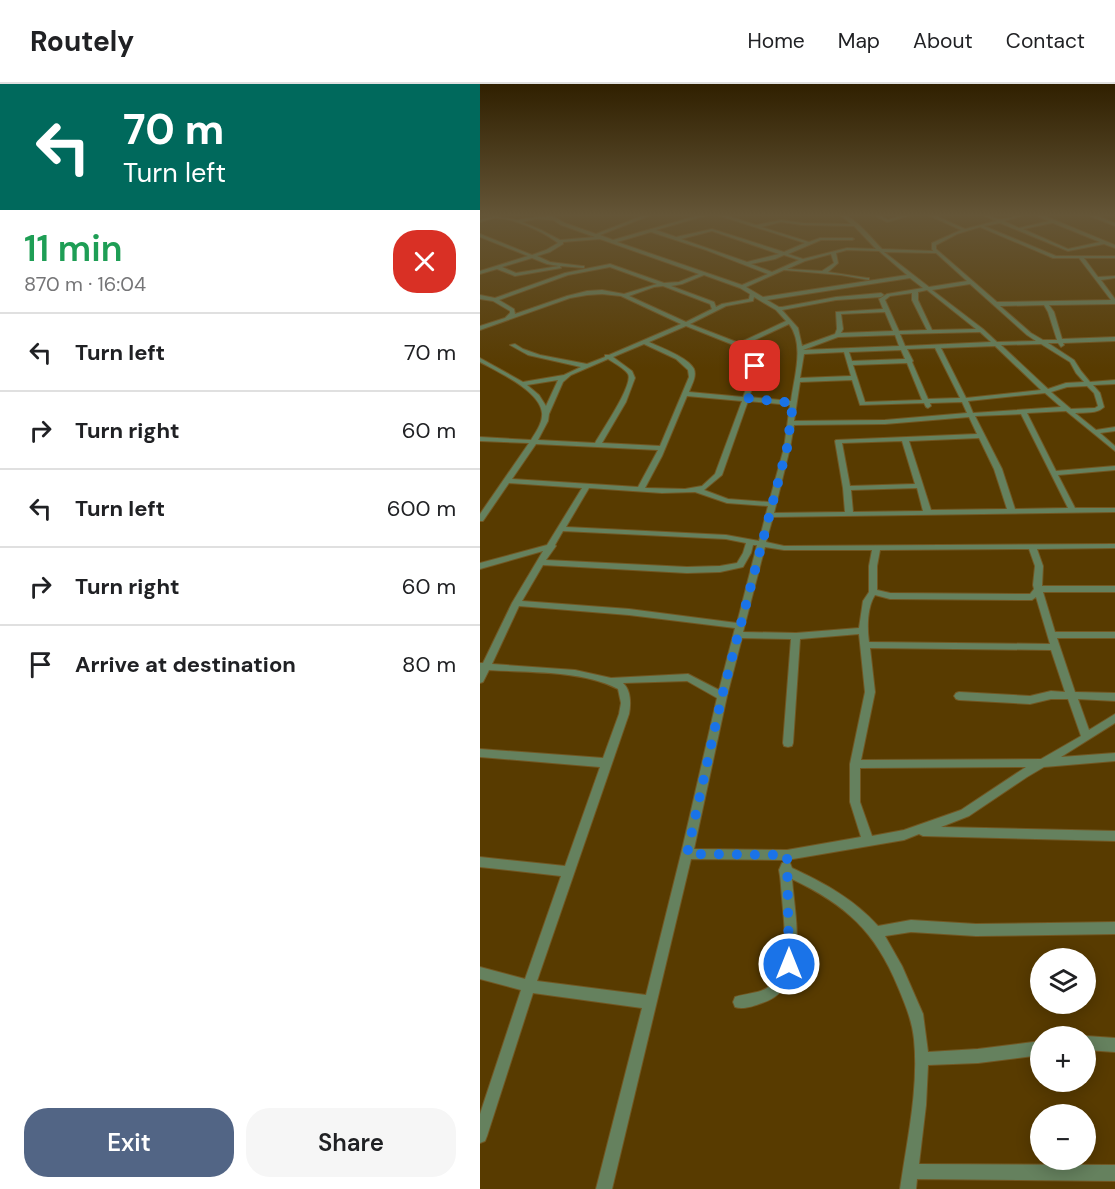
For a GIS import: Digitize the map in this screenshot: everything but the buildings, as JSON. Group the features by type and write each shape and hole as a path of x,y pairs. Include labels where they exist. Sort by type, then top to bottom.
{"street":[{"path":"481,272 502,266"},
{"path":"558,266 563,267"},
{"path":"497,267 515,275 563,267 617,266 712,303 715,310"},
{"path":"604,1189 687,854 722,696 787,448 793,403 799,380 801,350 796,331 778,309 741,286 684,266"},
{"path":"750,266 773,274"},
{"path":"741,286 791,266"},
{"path":"823,273 833,266"},
{"path":"899,266 981,330 1115,449"},
{"path":"951,266 1041,341 1064,355"},
{"path":"1087,266 1115,302"},
{"path":"495,300 590,268"},
{"path":"780,271 794,269 876,280"},
{"path":"624,296 705,273"},
{"path":"762,298 912,276"},
{"path":"1097,279 1115,277"},
{"path":"868,282 882,296 933,417"},
{"path":"778,309 842,298 882,296 970,282"},
{"path":"915,291 915,300 930,331"},
{"path":"480,328 587,292 602,292 624,296 740,345 752,357 755,366 718,475 710,484 697,490 675,492 507,481"},
{"path":"522,384 566,376 686,324 724,304 751,300 753,293"},
{"path":"480,297 495,300 513,312 507,318"},
{"path":"997,304 1115,302"},
{"path":"791,423 894,421 970,414 1100,409 1097,393 1061,350 1061,341 1051,312 1044,303"},
{"path":"837,334 840,329 838,313 886,310"},
{"path":"740,345 790,321"},
{"path":"801,350 837,334 981,330"},
{"path":"796,331 820,343 842,350 850,363 862,404 963,400 1047,391 1066,385 1115,382"},
{"path":"801,350 1115,339"},
{"path":"640,490 692,377 691,369 678,358 644,342"},
{"path":"513,345 527,355 566,360 586,366"},
{"path":"937,346 998,469 1011,510"},
{"path":"597,445 623,402 632,378 630,372 607,357"},
{"path":"480,360 522,384 541,403 546,414"},
{"path":"850,363 910,361"},
{"path":"480,519 533,442 546,419 556,390 566,376"},
{"path":"799,380 854,378"},
{"path":"1023,393 1033,411"},
{"path":"686,394 793,403"},
{"path":"1023,411 1073,511"},
{"path":"894,421 892,430 896,439"},
{"path":"1095,432 1115,429"},
{"path":"849,514 847,488 838,441 981,436"},
{"path":"480,439 661,448"},
{"path":"905,439 928,513"},
{"path":"1053,472 1115,468"},
{"path":"847,488 920,486"},
{"path":"480,680 483,667 516,603 586,487"},
{"path":"697,490 727,501 772,509 849,514 1115,510"},
{"path":"561,529 726,537 784,548 1115,546"},
{"path":"541,562 641,568 720,569 740,565 747,554 750,542"},
{"path":"480,566 552,546"},
{"path":"1032,546 1039,566 1038,589 1086,737"},
{"path":"868,841 855,802 855,764 870,692 863,631 867,601 873,592 873,566 877,547"},
{"path":"873,592 890,597 1032,597 1038,589"},
{"path":"1038,589 1115,589"},
{"path":"516,603 629,612 739,630 796,636 863,631"},
{"path":"1052,634 1115,635"},
{"path":"788,743 796,636"},
{"path":"864,645 1056,647"},
{"path":"483,667 614,680 688,677 722,696"},
{"path":"481,1131 529,986 608,763 626,704 622,687 614,680"},
{"path":"959,696 1030,700 1051,695 1115,697"},
{"path":"687,854 787,855 904,835 965,813 1115,718"},
{"path":"480,753 608,763"},
{"path":"855,764 1042,763 1115,758"},
{"path":"917,830 1115,837"},
{"path":"740,1002 764,996 777,989 785,978 790,951 787,855"},
{"path":"480,862 569,872"},
{"path":"786,870 818,884 861,914 885,944 901,975 918,1019 919,1091 908,1189"},
{"path":"876,932 910,926 976,930 1115,928"},
{"path":"480,973 529,986 649,1002"},
{"path":"1096,1044 1115,1045"},
{"path":"920,1059 978,1056 1030,1049"},
{"path":"910,1171 1115,1173"}],"route":[{"path":"755,366 753,380 746,398 793,403 787,448 776,485 771,515 737,635 687,854 787,855 789,964"}]}
